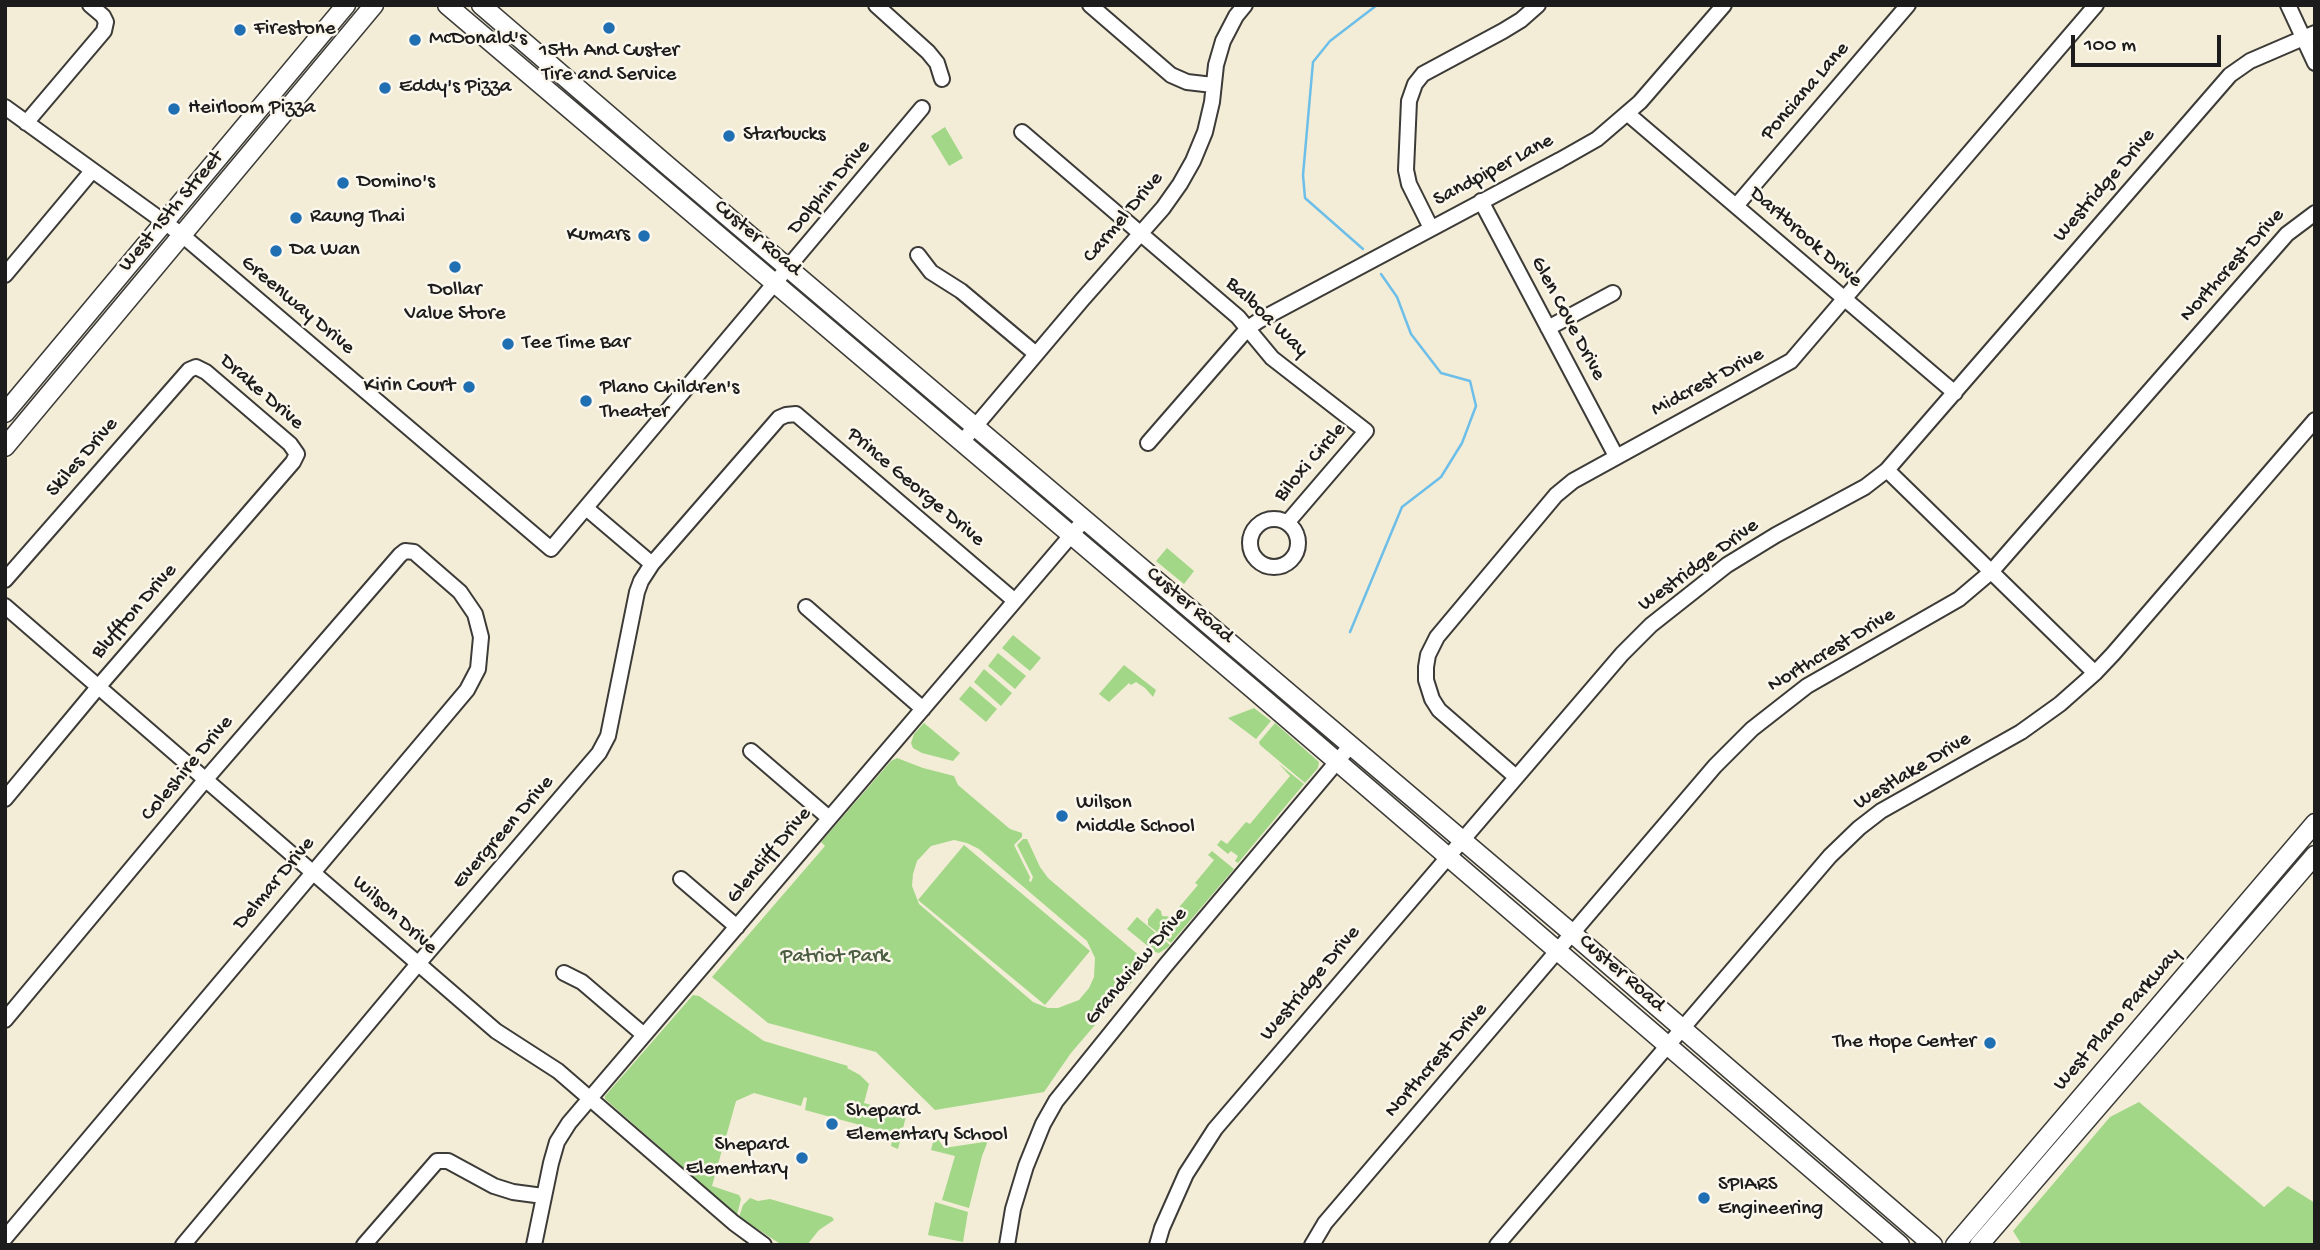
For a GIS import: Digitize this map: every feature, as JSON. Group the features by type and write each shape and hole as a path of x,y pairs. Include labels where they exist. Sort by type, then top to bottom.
{"main road":[{"name":"West 15th Street","path":"5,414 346,5"},
{"name":"West 15th Street","path":"5,447 374,5"},
{"name":"Custer Road","path":"447,5 1559,951 1900,1245"},
{"name":"Custer Road","path":"481,5 1573,934 1933,1245"},
{"path":"526,73 540,57"},
{"path":"655,182 668,166"},
{"name":"West Plano Parkway","path":"1955,1245 2315,823"},
{"name":"West Plano Parkway","path":"1979,1245 2315,855"},
{"path":"2120,1083 2157,1029 2157,1009"}],"street":[{"path":"26,122 104,31 106,23 103,16 90,5"},
{"path":"876,5 928,51 937,62 942,79"},
{"path":"1090,5 1171,75 1187,82 1213,85"},
{"name":"Carmel Drive","path":"962,442 1163,208 1193,161 1205,132 1216,65 1223,41 1245,5"},
{"path":"1431,228 1414,197 1406,170 1409,101 1415,84 1423,74 1503,31 1538,5"},
{"name":"Sandpiper Lane","path":"1148,443 1248,328 1597,139 1628,114 1724,5"},
{"name":"Ponciana Lane","path":"1737,206 1908,5"},
{"name":"Midcrest Drive","path":"1516,777 1439,710 1432,699 1426,681 1429,654 1437,637 1556,495 1573,481 1791,361 2096,5"},
{"path":"2288,5 2309,35 2315,63"},
{"name":"Westridge Drive","path":"1157,1245 1186,1174 1215,1129 1622,654 1688,594 1737,559 1865,487 1887,470 2224,81 2250,61 2309,35"},
{"name":"Greenway Drive","path":"5,107 181,235 551,549"},
{"name":"Dolphin Drive","path":"551,549 922,108"},
{"name":"Dartbrook Drive","path":"1628,114 1955,393"},
{"name":"Balboa Way","path":"1022,132 1238,317 1272,358 1366,431"},
{"path":"5,275 92,171"},
{"name":"Glen Cove Drive","path":"1481,201 1616,456"},
{"name":"Northcrest Drive","path":"1312,1245 1325,1223 1715,766 1752,729 1807,686 1959,599 1992,571 2287,234 2315,213"},
{"path":"919,254 931,272 972,300 1036,354"},
{"path":"1548,328 1613,293"},
{"name":"Drake Drive","path":"196,368 206,372 290,444 297,454"},
{"name":"Skiles Drive","path":"5,580 184,375 196,368"},
{"name":"Prince George Drive","path":"786,415 796,414 1015,601"},
{"name":"Evergreen Drive","path":"183,1245 605,745 637,592 652,564 779,418 786,415"},
{"name":"Westlake Drive","path":"1497,1245 1830,856 1858,828 1897,800 2021,732 2060,704 2095,673 2315,420"},
{"name":"Biloxi Circle","path":"1287,523 1366,431"},
{"name":"Bluffton Drive","path":"5,799 293,462 297,454"},
{"path":"1887,470 2095,673"},
{"path":"586,508 652,564"},
{"name":"Glencliff Drive","path":"534,1245 557,1142 569,1123 1085,519"},
{"name":"Coleshire Drive","path":"5,1020 206,779 400,555 409,550"},
{"name":"Delmar Drive","path":"5,1238 467,690 481,659 480,626 468,602 409,550"},
{"name":"Wilson Drive","path":"5,606 313,871 417,965 496,1031 558,1071 734,1223 764,1245"},
{"path":"806,607 923,709"},
{"name":"Grandview Drive","path":"1006,1245 1026,1166 1043,1124 1056,1101 1351,745"},
{"path":"751,751 830,818"},
{"path":"681,879 737,927"},
{"path":"564,973 582,982 644,1035"},
{"path":"364,1245 437,1161 456,1164 494,1186 543,1196"}],"green space":[{"path":"945,127 963,158 949,166 931,136"},
{"path":"1167,548 1194,571 1184,584 1156,561"},
{"path":"1013,635 1041,658 1030,671 1002,648"},
{"path":"998,653 1026,676 1015,689 988,666"},
{"path":"1124,665 1156,690 1153,697 1136,682 1131,685 1129,683 1109,702 1099,694"},
{"path":"984,669 1012,693 1001,706 974,682"},
{"path":"970,686 997,709 986,722 959,699"},
{"path":"1254,708 1271,721 1256,739 1228,718"},
{"path":"924,723 960,753 953,761 913,748 911,743 914,734"},
{"path":"1275,723 1319,762 1318,768 1305,783 1260,745 1259,742"},
{"name":"Patriot Park","path":"897,758 954,776 958,785 1010,829 1022,833 1022,837 1014,845 1030,877 1029,881 1031,882 1033,877 1017,845 1023,839 1027,839 1048,878 1148,963 1071,1053 1044,1092 935,1110 876,1052 768,1023 712,977 825,846 821,842 891,761","holes":["954,840 979,849 1087,941 1095,958 1094,977 1079,1000 1058,1008 1048,1008 1033,1002 919,904 912,886 917,861 931,846"]},
{"path":"1279,764 1304,784 1238,863 1235,861 1238,856 1231,851 1228,854 1217,845 1221,840 1227,844 1246,822 1250,824 1290,776"},
{"path":"964,845 1090,951 1045,1005 918,900"},
{"path":"1212,851 1234,869 1171,943 1148,925 1148,919 1157,908 1162,916 1174,917 1175,912 1198,885 1195,883 1214,860 1208,855"},
{"path":"1137,917 1170,945 1159,953 1155,952 1127,929"},
{"path":"693,995 699,996 764,1041 848,1066 847,1068 860,1075 869,1084 864,1103 899,1113 900,1110 906,1116 898,1149 891,1146 895,1128 893,1134 805,1110 807,1098 804,1097 801,1106 754,1093 736,1101 726,1137 713,1135 725,1139 712,1186 739,1195 741,1199 737,1215 605,1099"},
{"path":"2139,1102 2264,1207 2288,1186 2315,1203 2315,1245 2022,1245 2013,1231 2110,1117"},
{"path":"992,1131 982,1156 969,1208 942,1200 955,1156 931,1150 934,1139 938,1139 944,1148 984,1142 984,1132"},
{"path":"750,1198 758,1201 770,1199 832,1217 834,1220 819,1230 807,1245 782,1245 739,1217 743,1205"},
{"path":"935,1202 968,1212 963,1242 928,1235"}],"waterway":[{"path":"1363,249 1305,198 1303,175 1313,62 1330,41 1377,5"},
{"path":"1350,632 1402,507 1441,477 1462,443 1476,406 1470,381 1441,373 1411,334 1397,297 1381,274"}],"place":[{"name":"15th And Custer Tire and Service","path":"609,28"},
{"name":"Firestone","path":"240,30"},
{"name":"McDonald's","path":"415,40"},
{"name":"Eddy's Pizza","path":"385,88"},
{"name":"Heirloom Pizza","path":"174,109"},
{"name":"Starbucks","path":"729,136"},
{"name":"Domino's","path":"343,183"},
{"name":"Raung Thai","path":"296,218"},
{"name":"Kumars","path":"644,236"},
{"name":"Da Wan","path":"276,251"},
{"name":"Dollar Value Store","path":"455,267"},
{"name":"Tee Time Bar","path":"508,344"},
{"name":"Kirin Court","path":"469,387"},
{"name":"Plano Children's Theater","path":"586,401"},
{"name":"Wilson Middle School","path":"1062,816"},
{"name":"The Hope Center","path":"1990,1043"},
{"name":"Shepard Elementary School","path":"832,1124"},
{"name":"Shepard Elementary","path":"802,1158"},
{"name":"SPIARS Engineering","path":"1704,1198"}]}
